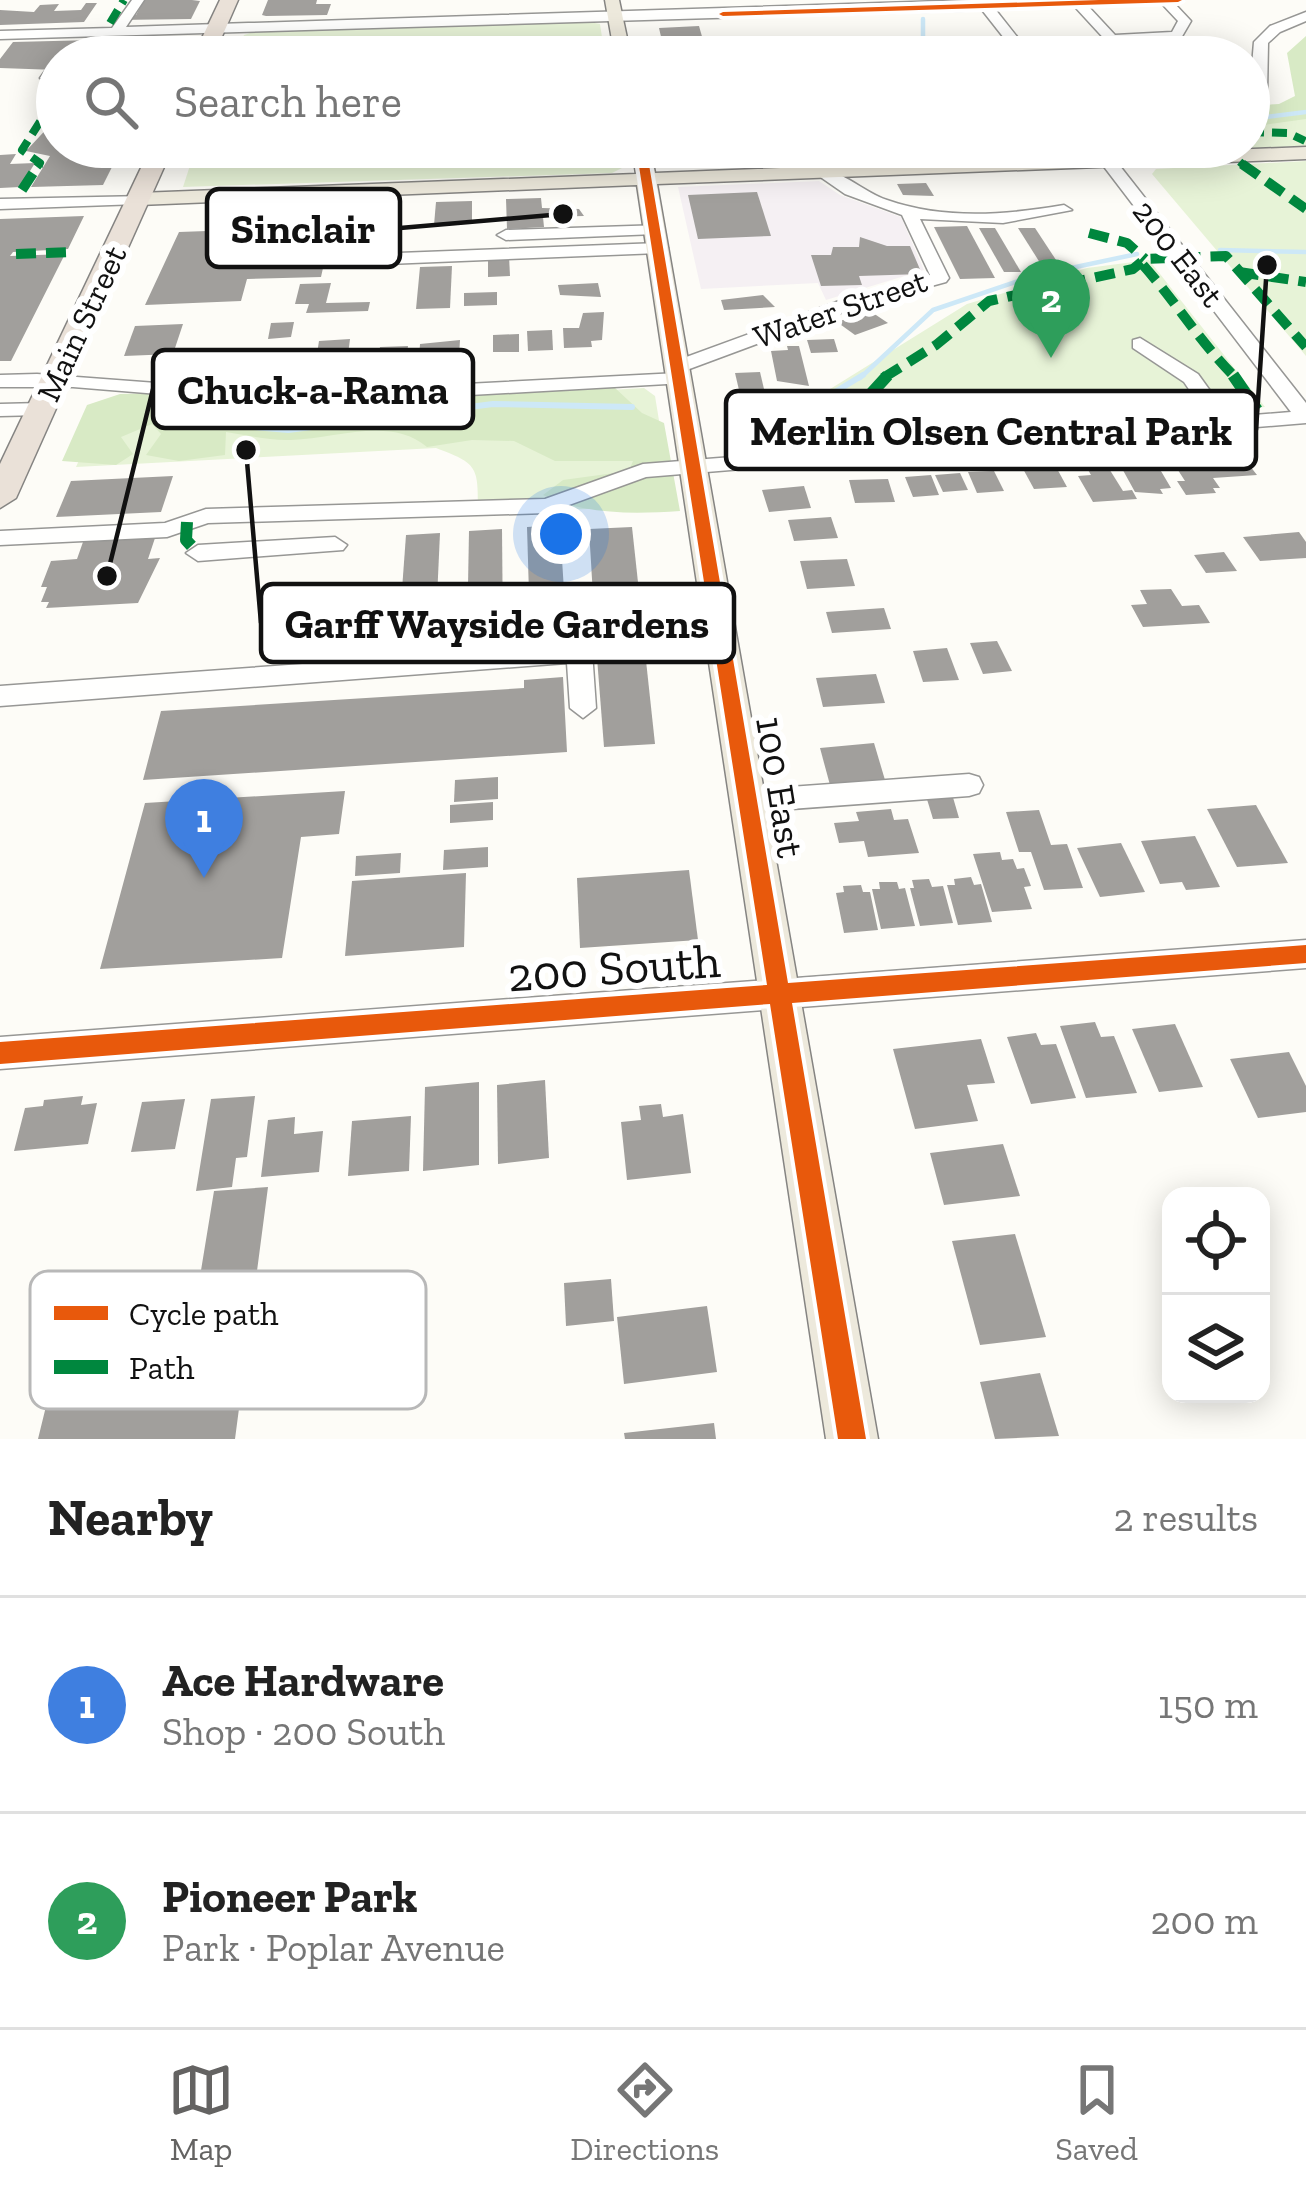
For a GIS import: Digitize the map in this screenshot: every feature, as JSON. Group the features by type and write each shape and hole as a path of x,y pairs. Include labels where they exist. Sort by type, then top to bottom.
{"highway":[{"path":"212,36 229,0"},
{"name":"Main Street","path":"0,498 153,168"}],"main road":[{"path":"1270,153 1306,153"},
{"name":"100 East","path":"645,168 852,1439"},
{"path":"139,199 902,168"}],"street":[{"path":"106,36 138,0"},
{"path":"1166,0 1185,21 1174,36"},
{"path":"0,55 8,34 408,23 614,8 1178,0"},
{"path":"984,3 1010,36"},
{"path":"1078,3 1107,36"},
{"path":"408,23 411,5"},
{"path":"1267,36 1306,16"},
{"name":"200 East","path":"1113,168 1306,417"},
{"path":"825,173 850,193 909,213 1026,218 1064,210"},
{"path":"373,190 363,260 657,239"},
{"path":"274,256 290,194"},
{"path":"0,204 139,199"},
{"name":"Water Street","path":"679,380 856,301 940,278 909,213"},
{"path":"506,235 657,239"},
{"path":"1140,344 1191,378 1223,423"},
{"path":"0,381 54,380 291,399 679,380"},
{"path":"0,410 41,409"},
{"path":"0,538 167,530 206,516 547,506 643,471 694,462 1306,417"},
{"path":"198,553 335,545"},
{"path":"583,708 578,629 721,623"},
{"path":"0,695 579,653"},
{"path":"750,801 969,785"},
{"name":"200 South","path":"0,1053 1306,954"}],"shaded area":[{"path":"819,181 840,195 901,217 924,270 826,300 818,283 701,289 678,187"}],"green space":[{"path":"590,22 600,24 602,36 244,36 253,32"},
{"path":"1306,36 1306,119 1270,124 1270,105 1295,96 1287,53"},
{"path":"1306,105 1306,146 1270,148 1270,107"},
{"path":"1306,161 1306,356 1152,174 1156,169 1175,168 1270,168 1270,163"},
{"path":"189,168 622,168 612,173 183,187"},
{"path":"1149,260 1265,407 732,447 725,414 806,404 967,304 1087,268"},
{"path":"614,387 642,413 664,423 680,511 628,513 559,502 543,495 563,480 629,471 633,461 555,461 514,441 472,440 427,447 412,438 380,431 283,440 226,432 225,455 179,461 146,455 161,434 152,424 121,437 133,454 116,465 62,461 87,405 120,394 163,393 232,406"},
{"path":"644,388 655,396 664,451 588,509 478,513 473,469 461,458 436,448 76,467 104,404 235,412"}],"building":[{"path":"144,0 200,1 191,19 116,20 136,15"},
{"path":"268,0 331,4 327,15 262,15"},
{"path":"86,3 97,3 84,22 0,25 0,10 34,12 40,5 59,4 54,11 81,10"},
{"path":"699,26 702,36 661,36 659,28"},
{"path":"36,41 36,69 0,68 0,59 13,42"},
{"path":"16,154 10,164 35,163 20,187 0,188 0,155"},
{"path":"43,168 112,168 103,185 31,187"},
{"path":"926,183 934,196 903,195 897,184"},
{"path":"757,192 771,236 698,239 688,195"},
{"path":"541,198 542,208 579,209 584,216 543,217 544,227 507,229 506,199"},
{"path":"472,201 472,220 434,225 436,202"},
{"path":"328,207 326,216 349,215 347,227 357,226 353,248 327,250 321,277 247,279 241,301 145,305 179,232 260,229 267,209 283,208 275,238 258,239 256,244 274,244 269,260 294,260 296,249 316,249 318,240 281,241 290,208"},
{"path":"84,216 68,249 13,252 10,256 65,254 11,361 0,361 0,219"},
{"path":"967,226 995,278 960,279 934,227"},
{"path":"979,228 995,228 1021,272 1004,272"},
{"path":"1018,228 1035,228 1060,266 1042,266"},
{"path":"860,237 887,246 910,246 922,274 859,276 862,285 821,286 811,255 831,255 833,247 859,247"},
{"path":"509,256 510,276 488,277 488,257"},
{"path":"452,266 450,308 416,309 420,267"},
{"path":"331,283 326,303 370,302 368,311 306,313 309,304 295,304 300,284"},
{"path":"598,283 601,297 560,295 558,285"},
{"path":"497,292 497,305 464,306 464,293"},
{"path":"763,295 775,307 724,310 721,300"},
{"path":"870,311 888,323 855,335 837,322"},
{"path":"604,312 602,340 591,341 592,347 564,348 563,328 579,328 583,313"},
{"path":"294,322 291,337 268,339 271,323"},
{"path":"183,324 173,354 124,356 135,326"},
{"path":"552,330 553,350 528,351 527,331"},
{"path":"519,334 519,352 493,352 493,335"},
{"path":"350,339 346,370 314,372 319,341"},
{"path":"834,339 838,352 811,353 807,340"},
{"path":"460,340 459,356 419,358 420,344"},
{"path":"408,346 406,361 377,362 380,347"},
{"path":"787,346 799,346 809,386 777,381 771,351 788,350"},
{"path":"760,372 764,389 739,390 735,373"},
{"path":"1209,458 1246,461 1257,475 1213,478 1220,488 1213,488 1216,493 1186,495 1177,481 1185,481 1176,467 1214,465"},
{"path":"1144,461 1148,467 1158,466 1171,488 1160,489 1163,494 1135,492 1119,463"},
{"path":"1055,465 1067,487 1034,489 1022,467"},
{"path":"1108,467 1123,491 1132,490 1137,499 1093,502 1078,476 1091,475 1087,468"},
{"path":"994,471 1004,491 977,493 968,472"},
{"path":"960,473 968,490 943,492 935,475"},
{"path":"931,475 939,495 913,497 905,477"},
{"path":"173,476 161,512 56,517 71,481"},
{"path":"888,479 895,502 855,503 849,480"},
{"path":"804,486 811,508 769,512 762,490"},
{"path":"831,517 838,538 794,541 788,520"},
{"path":"560,525 566,625 530,628 527,527"},
{"path":"632,527 641,610 594,612 589,529"},
{"path":"502,529 503,638 467,640 469,531"},
{"path":"1299,532 1306,542 1306,558 1260,561 1243,537"},
{"path":"440,533 435,642 398,644 406,535"},
{"path":"155,538 148,559 160,558 138,603 46,608 49,602 41,602 51,561 77,559 83,542"},
{"path":"1224,552 1237,571 1206,573 1194,555"},
{"path":"847,559 855,586 807,589 800,561"},
{"path":"1171,589 1182,606 1199,605 1210,623 1143,627 1131,605 1147,604 1140,590"},
{"path":"884,608 891,629 832,633 826,612"},
{"path":"997,641 1012,671 983,674 970,643"},
{"path":"644,642 655,744 604,747 596,645"},
{"path":"947,648 959,680 923,682 913,651"},
{"path":"876,674 885,703 823,707 816,678"},
{"path":"563,677 567,752 143,780 161,711 524,688 524,680"},
{"path":"874,743 885,780 830,785 820,748"},
{"path":"498,777 498,799 454,802 455,780"},
{"path":"345,791 339,834 301,837 282,958 100,969 145,803"},
{"path":"952,794 959,818 933,819 926,796"},
{"path":"493,802 493,820 450,823 450,805"},
{"path":"1256,805 1288,863 1237,867 1207,809"},
{"path":"891,809 894,820 908,819 919,853 868,857 864,841 839,843 834,823 859,821 856,812"},
{"path":"1039,810 1051,845 1067,844 1083,888 1044,890 1031,852 1019,852 1006,812"},
{"path":"1195,836 1220,887 1186,890 1182,882 1160,884 1141,841"},
{"path":"1121,843 1145,892 1100,897 1077,848"},
{"path":"488,847 488,867 443,870 444,850"},
{"path":"1000,852 1002,860 1013,859 1017,869 1024,868 1031,886 1024,887 1032,909 992,912 973,854"},
{"path":"401,853 400,873 355,876 356,856"},
{"path":"689,870 698,940 580,948 577,878"},
{"path":"466,873 464,947 345,956 352,881"},
{"path":"971,877 974,885 981,884 992,922 958,925 947,885"},
{"path":"929,879 932,887 943,886 953,923 920,926 910,888 914,888 912,880"},
{"path":"879,882 897,882 899,889 905,888 915,926 881,929 872,889 880,889"},
{"path":"861,885 863,892 870,892 878,930 844,933 836,893 844,892 843,886"},
{"path":"1095,1022 1101,1037 1114,1036 1137,1093 1086,1098 1060,1026"},
{"path":"1175,1024 1203,1087 1159,1092 1132,1029"},
{"path":"1036,1033 1041,1045 1056,1044 1076,1098 1031,1104 1007,1037"},
{"path":"981,1039 995,1083 967,1085 978,1121 915,1129 893,1049"},
{"path":"1289,1052 1306,1086 1306,1112 1258,1118 1230,1059"},
{"path":"545,1080 549,1158 498,1164 497,1085"},
{"path":"479,1082 479,1165 423,1171 425,1087"},
{"path":"83,1096 81,1105 97,1103 88,1144 14,1151 25,1108 43,1106 44,1100"},
{"path":"255,1096 247,1157 236,1158 232,1187 196,1191 211,1099"},
{"path":"185,1099 175,1149 131,1152 142,1102"},
{"path":"661,1104 663,1117 683,1114 691,1173 627,1180 621,1122 641,1120 639,1106"},
{"path":"411,1116 409,1171 348,1176 352,1121"},
{"path":"295,1117 294,1134 323,1131 319,1172 261,1177 268,1120"},
{"path":"1003,1144 1020,1196 944,1205 930,1153"},
{"path":"268,1187 257,1271 201,1271 214,1191"},
{"path":"1015,1234 1046,1337 980,1345 952,1241"},
{"path":"611,1279 614,1321 566,1326 564,1283"},
{"path":"707,1306 717,1372 624,1384 617,1317"},
{"path":"1040,1373 1059,1436 995,1439 980,1382"},
{"path":"45,1409 239,1409 235,1439 38,1439"},
{"path":"714,1423 716,1439 625,1439 624,1433"}],"waterway":[{"path":"923,19 923,36"},
{"path":"1270,116 1306,112"},
{"path":"1220,250 1306,252"},
{"path":"860,378 933,310 1033,276 1137,254"},
{"path":"741,416 807,409 863,375"},
{"path":"158,410 219,424 288,430 493,404 632,407"}],"marked path":[{"path":"110,23 124,0"},
{"path":"36,128 22,150 36,160"},
{"path":"1270,133 1288,133 1305,141"},
{"path":"22,190 37,168"},
{"path":"1247,168 1306,209"},
{"path":"1089,233 1127,243 1145,259"},
{"path":"16,254 75,252"},
{"path":"737,451 756,431 821,425 856,410 881,380 936,345 989,301 1133,269 1145,259 1226,256 1306,347"},
{"path":"1143,265 1183,309 1211,354 1237,379 1257,410"},
{"path":"1239,272 1306,282"},
{"path":"187,522 186,540 198,553"}],"cycle path":[{"path":"723,14 1178,0"},
{"path":"644,168 852,1439"},
{"path":"0,1053 1306,954"}],"place":[{"name":"Sinclair","path":"563,214"},
{"name":"Merlin Olsen Central Park","path":"1267,265"},
{"name":"Pioneer Park","path":"1051,358"},
{"name":"Garff Wayside Gardens","path":"246,450"},
{"name":"Chuck-a-Rama","path":"107,576"},
{"name":"Ace Hardware","path":"204,878"}]}
